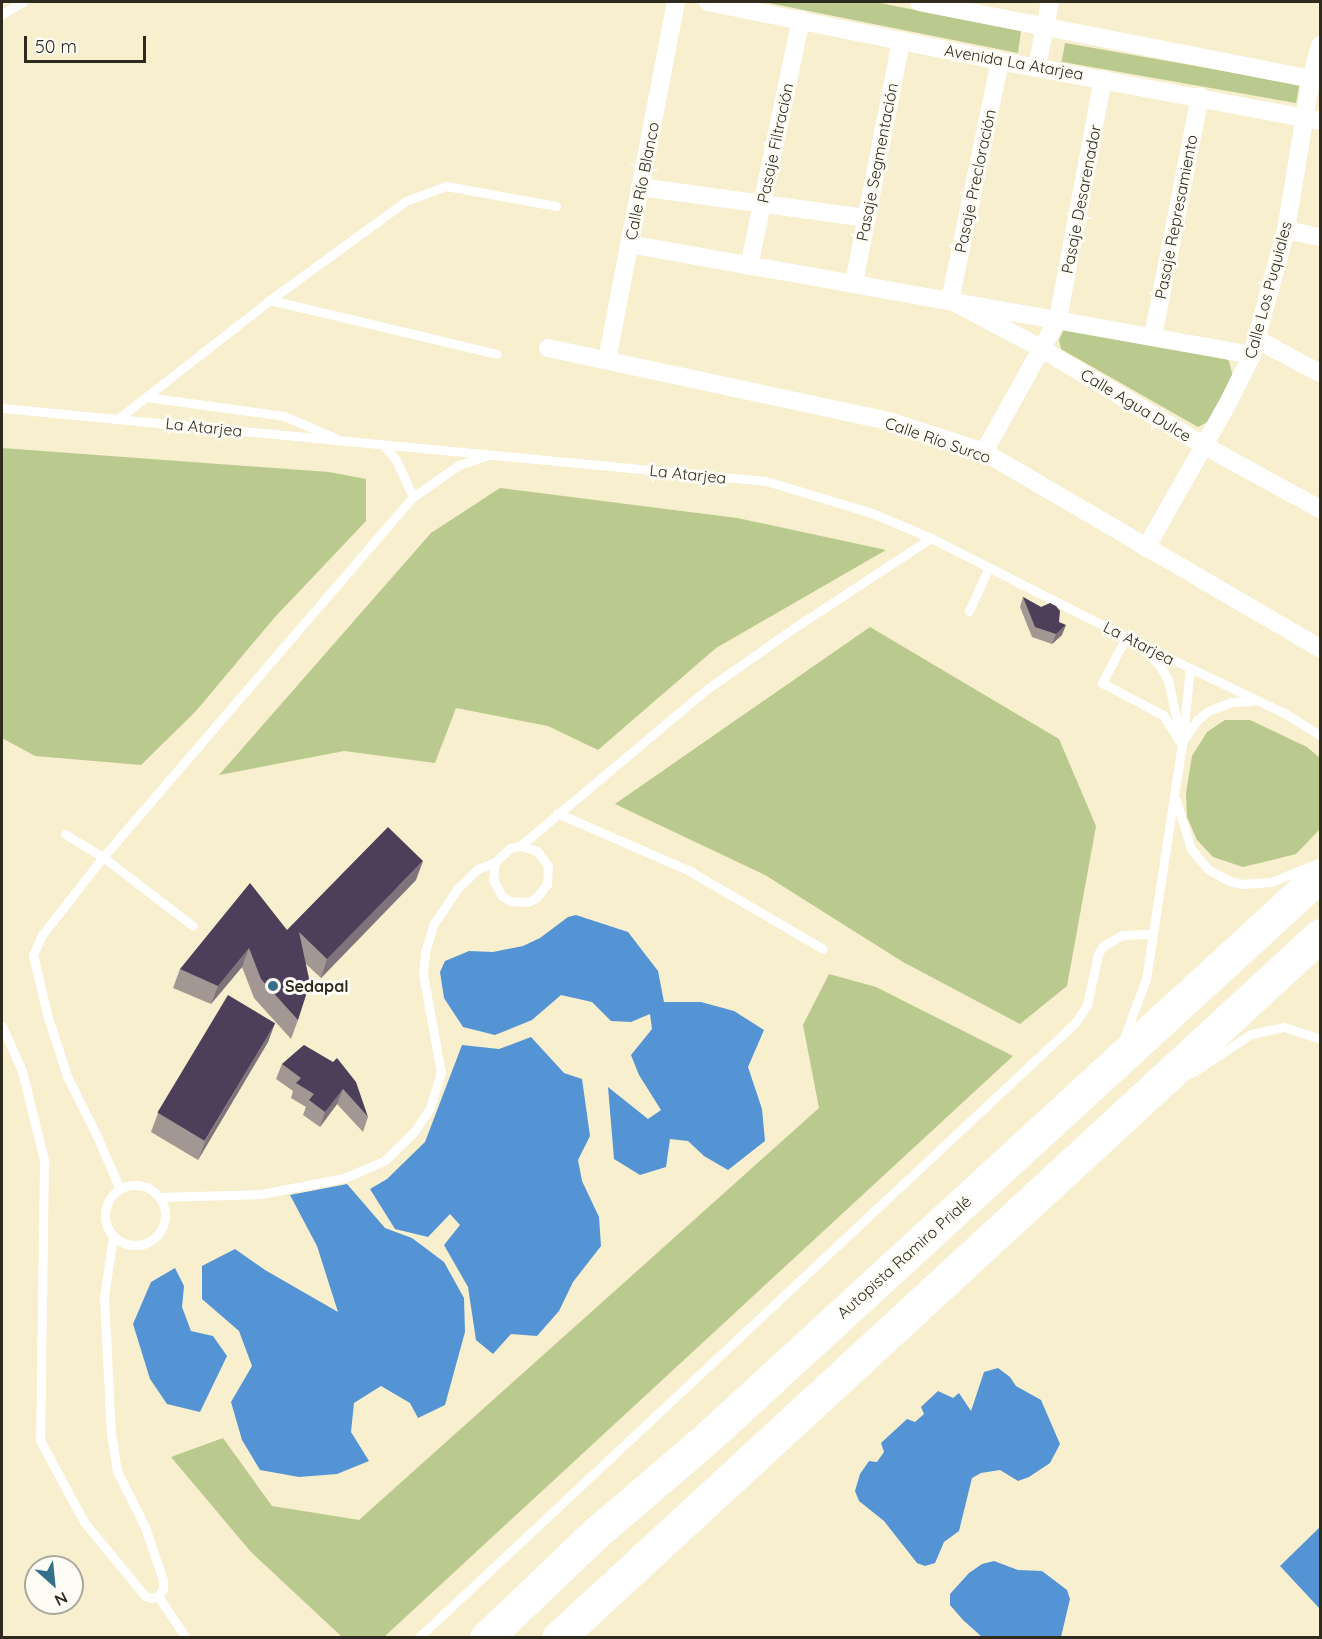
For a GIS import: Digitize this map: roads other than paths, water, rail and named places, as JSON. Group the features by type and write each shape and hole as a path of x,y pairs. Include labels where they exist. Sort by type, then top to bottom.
{"highway":[{"name":"Autopista Ramiro Prialé","path":"486,1638 596,1533 716,1429 1320,875"},
{"path":"558,1638 1320,935"}],"street":[{"name":"Calle Río Blanco","path":"607,360 676,2"},
{"name":"Avenida La Atarjea","path":"708,2 1000,61 1037,66 1313,119"},
{"path":"920,2 1316,80"},
{"path":"1037,66 1050,2"},
{"name":"Pasaje Filtración","path":"749,266 801,19"},
{"name":"Pasaje Segmentación","path":"854,283 901,41"},
{"name":"Calle Los Puquiales","path":"1146,548 1254,347 1313,119 1320,45"},
{"name":"Pasaje Precloración","path":"951,300 1000,61"},
{"name":"Pasaje Desarenador","path":"984,452 1058,319 1103,79"},
{"name":"Pasaje Represamiento","path":"1153,336 1200,97"},
{"path":"640,187 866,218"},
{"path":"1286,230 1320,237"},
{"name":"Calle Agua Dulce","path":"629,244 1153,336 1254,347 1320,373"},
{"name":"Calle Agua Dulce","path":"951,300 1042,349 1203,445 1320,509"},
{"name":"Calle Río Surco","path":"548,348 889,421 984,452 1320,648"}],"lane":[{"path":"2,14 23,2"},
{"path":"119,418 270,300 406,201 446,186 556,206"},
{"path":"270,300 497,354"},
{"path":"146,397 284,416 344,441"},
{"name":"La Atarjea","path":"2,408 766,482 872,513 931,538 1136,642 1286,714 1320,735"},
{"path":"384,446 396,460 413,497"},
{"path":"120,1189 67,1076 47,1014 33,955 42,935 103,857 413,497 459,465 494,454"},
{"path":"520,846 537,851 548,866 547,884 536,898 519,902 502,896 493,880 495,862 501,854 520,846 707,689 800,624 931,538"},
{"path":"969,611 989,567"},
{"path":"1126,637 1102,683 1163,715 1182,744"},
{"path":"1136,642 1160,666 1168,680 1182,744"},
{"path":"1104,1074 1135,1015 1146,979 1151,934 1182,744 1190,668"},
{"path":"1182,744 1189,730 1208,711 1232,702 1260,703"},
{"path":"1174,795 1191,849 1208,869 1229,881 1242,884 1271,882 1320,861"},
{"path":"557,813 688,870 823,949"},
{"path":"65,834 103,857 193,926"},
{"path":"160,1197 261,1194 344,1178 384,1161 414,1132 430,1108 441,1073 423,974 425,952 433,925 458,888 478,869 495,862"},
{"path":"418,1638 1075,1023 1087,1005 1098,954 1103,946 1122,935 1151,934"},
{"path":"2,1026 22,1071 44,1160 40,1440 84,1522 145,1596 152,1598 158,1596 163,1589 163,1580 145,1527 117,1471 111,1435 104,1297 113,1236"},
{"path":"1183,1079 1251,1034 1284,1028 1320,1039"},
{"path":"1115,1124 1174,1085"},
{"path":"141,1185 160,1197 165,1208 165,1222 159,1233 149,1242 130,1244 113,1236 106,1224 105,1211 110,1198 120,1189 141,1185"},
{"path":"158,1596 186,1638"}],"water":[{"path":"576,915 628,932 658,971 664,1002 701,1002 734,1011 764,1030 748,1067 762,1109 765,1141 728,1170 704,1156 688,1141 670,1139 666,1167 640,1175 614,1159 608,1087 648,1119 661,1110 639,1075 631,1055 652,1029 650,1014 631,1022 611,1021 592,1002 561,995 532,1020 495,1035 463,1027 444,998 440,972 445,961 469,951 493,952 523,946 540,938 568,917"},
{"path":"531,1037 564,1073 582,1079 590,1136 578,1160 582,1181 599,1217 601,1246 573,1282 559,1311 537,1336 511,1334 493,1354 476,1340 468,1287 444,1245 460,1225 450,1214 428,1237 395,1229 370,1189 387,1179 425,1142 462,1045 499,1049"},
{"path":"347,1184 385,1228 412,1238 444,1262 464,1298 465,1332 445,1405 418,1418 410,1403 381,1386 354,1403 351,1432 369,1461 337,1474 299,1477 260,1470 242,1440 231,1402 252,1366 239,1331 202,1299 202,1266 235,1249 265,1270 338,1312 317,1246 290,1195"},
{"path":"175,1268 184,1286 182,1307 191,1331 213,1336 227,1356 200,1412 167,1404 150,1379 133,1324 151,1282"},
{"path":"998,1368 1010,1377 1016,1386 1041,1400 1060,1444 1050,1463 1029,1477 1018,1481 1000,1470 981,1473 972,1478 959,1531 944,1542 935,1563 925,1566 917,1563 884,1521 859,1501 855,1491 860,1474 869,1461 877,1462 884,1452 881,1443 907,1419 915,1422 924,1414 921,1407 938,1391 953,1398 959,1393 971,1411 984,1372"},
{"path":"1320,1527 1320,1609 1280,1566"},
{"path":"994,1561 1018,1570 1042,1571 1067,1590 1070,1599 1061,1637 982,1637 963,1620 950,1605 950,1594 969,1573 982,1564"}],"place":[{"name":"Sedapal","path":"273,986"}]}
